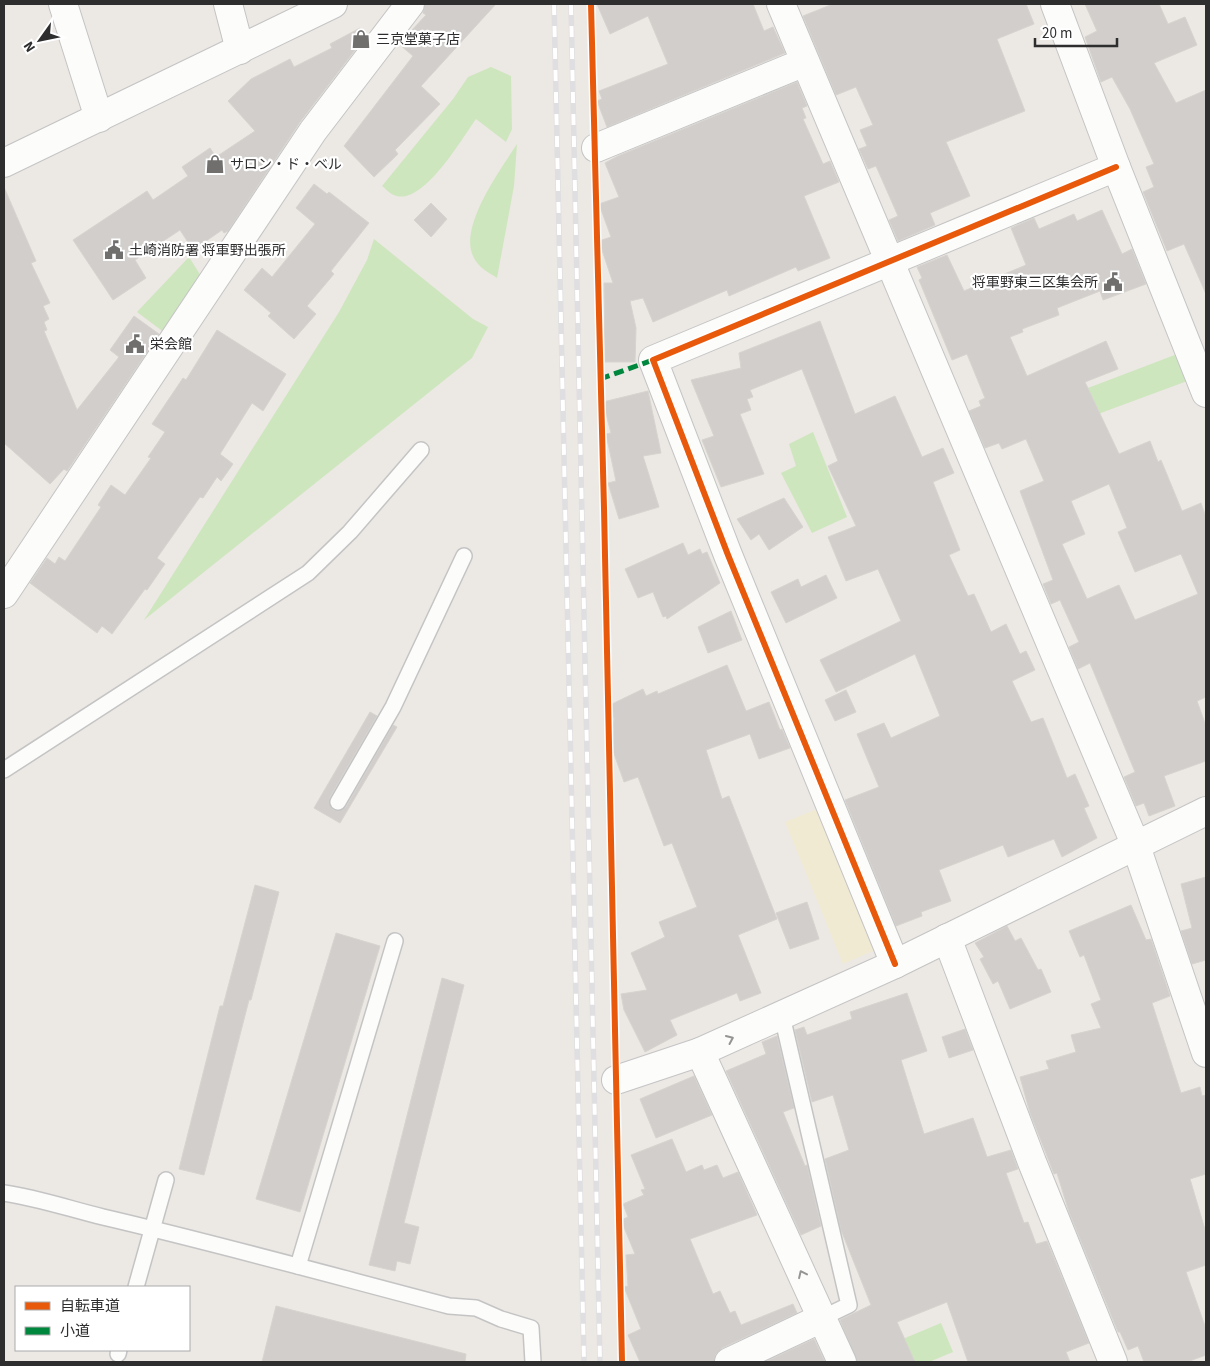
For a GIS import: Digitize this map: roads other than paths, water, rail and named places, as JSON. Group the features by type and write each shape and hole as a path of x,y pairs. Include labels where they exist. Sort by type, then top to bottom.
{"street":[{"path":"63,4 99,118"},
{"path":"228,4 240,50"},
{"path":"4,163 333,4"},
{"path":"4,594 313,131 410,4"},
{"path":"781,4 1136,846 1206,1053"},
{"path":"1055,4 1116,167 1197,342 1206,393"},
{"path":"596,148 805,62"},
{"path":"895,964 728,555 652,360 1116,167"},
{"path":"616,1080 700,1052 782,1016 895,964 1206,811"},
{"path":"947,938 1032,1162 1113,1362"},
{"path":"700,1052 842,1362"},
{"path":"729,1362 822,1318"}],"lane":[{"path":"4,770 308,573 350,532 421,450"},
{"path":"338,802 394,707 464,556"},
{"path":"298,1266 395,941"},
{"path":"782,1016 849,1305 822,1318"},
{"path":"136,1286 166,1180"},
{"path":"4,1193 37,1198 86,1213 210,1242 449,1306 476,1308 501,1319 531,1328 533,1362"}],"railway":[{"path":"554,4 584,1362"},
{"path":"571,4 600,1362"}],"place":[{"name":"三京堂菓子店","path":"361,39"},
{"name":"サロン・ド・ベル","path":"215,164"},
{"name":"土崎消防署 将軍野出張所","path":"114,250"},
{"name":"将軍野東三区集会所","path":"1113,282"},
{"name":"栄会館","path":"135,344"}]}
